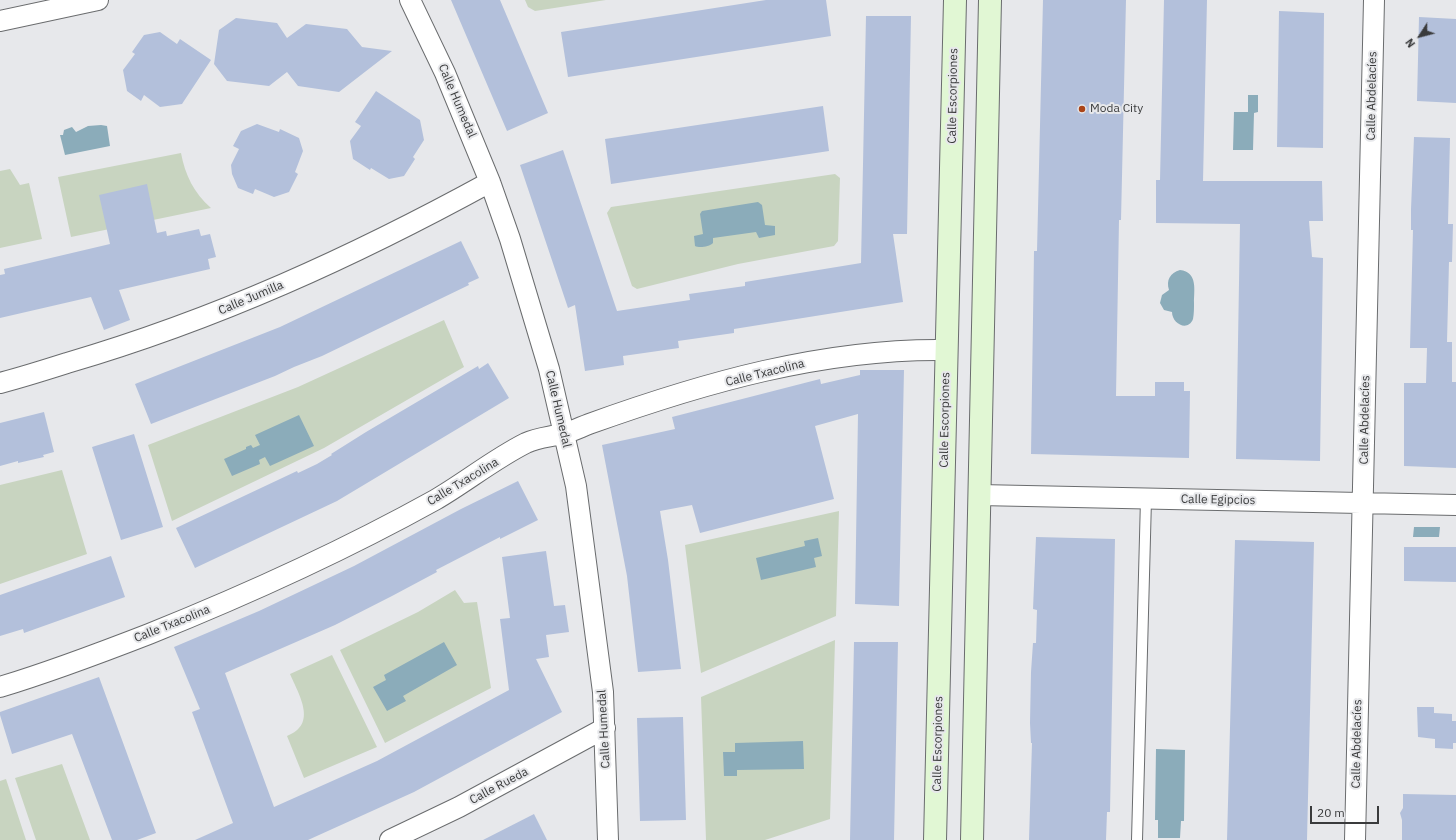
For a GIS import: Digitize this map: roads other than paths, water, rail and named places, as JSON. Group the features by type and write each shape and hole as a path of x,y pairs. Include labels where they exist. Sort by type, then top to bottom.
{"street":[{"path":"0,21 98,0"},
{"name":"Calle Humedal","path":"410,0 445,73 490,182 510,239 530,304 564,434 576,486 603,692 608,840"},
{"name":"Calle Escorpiones","path":"935,840 955,0"},
{"path":"972,840 990,0"},
{"name":"Calle Abdelacíes","path":"1355,840 1374,0"},
{"name":"Calle Jumilla","path":"0,383 114,350 205,317 348,256 490,182"},
{"name":"Calle Txacolina","path":"0,687 107,650 192,617 273,581 436,499 527,443 548,436 564,434 629,410 762,372 859,354 909,350 947,350"},
{"name":"Calle Egipcios","path":"980,495 1456,506"},
{"name":"Calle Rueda","path":"390,840 459,807 605,728"}],"lane":[{"path":"1137,840 1146,499"}],"water":[{"path":"1248,95 1258,95 1258,112 1254,113 1253,150 1233,150 1234,112 1248,112"},
{"path":"88,126 107,126 110,146 65,155 60,135 63,135 64,130 72,127 76,132"},
{"path":"758,202 762,205 765,225 775,226 775,235 759,238 756,232 713,238 713,243 709,245 701,247 695,246 694,236 703,234 700,214 702,211"},
{"path":"1180,270 1186,271 1190,274 1194,282 1193,319 1191,323 1184,326 1177,323 1172,312 1164,310 1160,303 1162,295 1169,290 1168,283 1171,275"},
{"path":"299,415 314,446 270,466 265,457 259,460 260,464 232,476 224,459 246,449 246,447 251,445 253,448 260,445 255,435"},
{"path":"1414,527 1440,527 1439,537 1413,537"},
{"path":"818,538 822,556 814,558 816,567 761,580 756,558 805,546 804,541"},
{"path":"444,642 457,665 403,696 406,701 387,711 373,687 386,680 384,675"},
{"path":"803,741 804,769 737,770 737,776 724,776 723,752 735,752 735,743"},
{"path":"1156,749 1185,750 1184,821 1181,821 1180,838 1158,838 1158,820 1155,820"}],"place":[{"name":"Moda City","path":"1082,109"}]}
